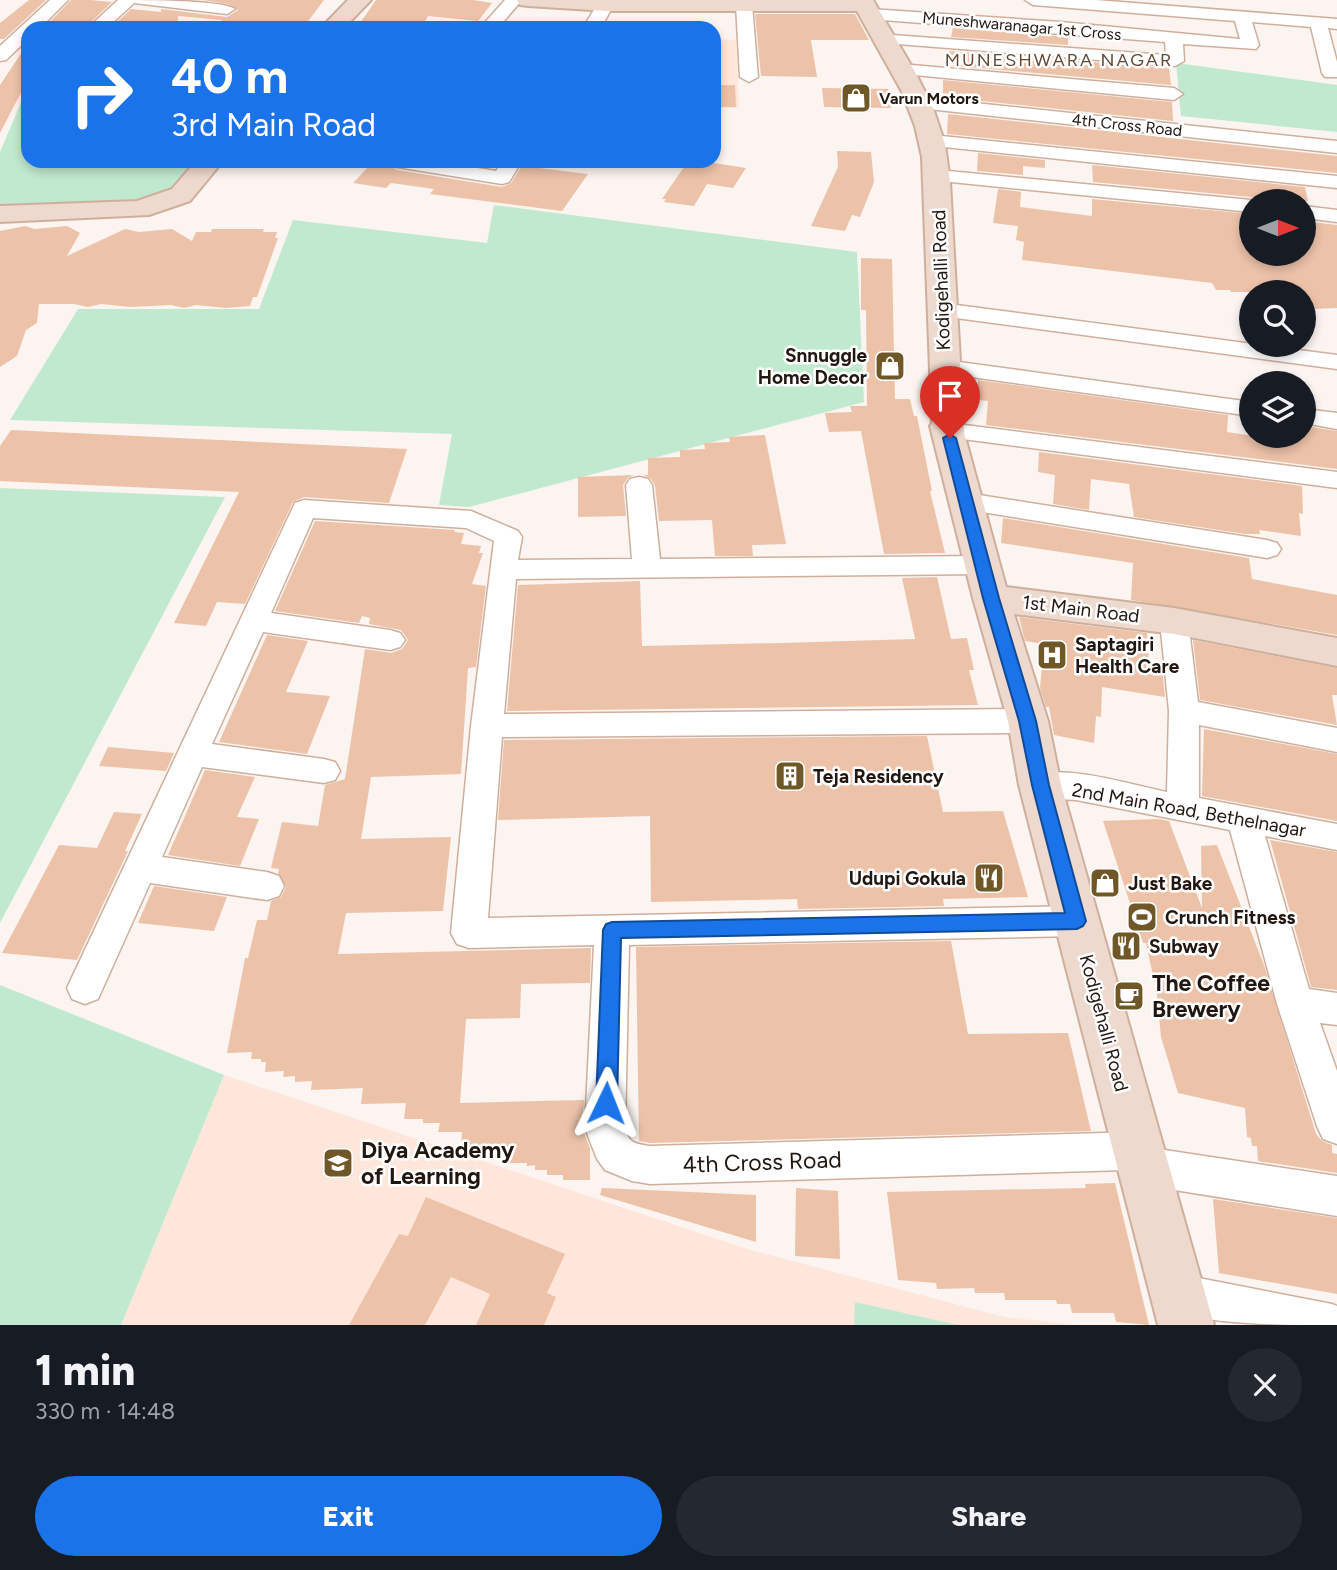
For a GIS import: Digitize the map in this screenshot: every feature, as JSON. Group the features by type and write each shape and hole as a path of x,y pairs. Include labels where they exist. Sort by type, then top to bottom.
{"street":[{"path":"38,21 61,0"},
{"path":"105,21 128,0"},
{"path":"141,0 195,3 227,9"},
{"path":"339,21 360,0"},
{"path":"495,21 514,0"},
{"path":"1033,0 1337,23"},
{"path":"539,1 744,5 769,3 1175,61 1174,39"},
{"path":"177,20 195,3"},
{"path":"596,21 607,3"},
{"path":"744,5 749,77"},
{"path":"1242,16 1250,45 1251,66"},
{"path":"868,19 1174,94"},
{"name":"Muneshwaranagar 1st Cross","path":"868,19 1061,27 1250,45"},
{"name":"Kodigehalli Road","path":"868,19 917,103 935,158 949,431"},
{"path":"1318,22 1331,73"},
{"path":"0,56 21,36"},
{"name":"4th Cross Road","path":"917,103 1337,147"},
{"path":"935,158 1337,182"},
{"path":"935,158 1239,204"},
{"path":"0,214 140,209 181,195 204,168"},
{"path":"483,168 507,170"},
{"path":"1316,213 1337,216"},
{"path":"942,310 1337,362"},
{"path":"944,367 1239,407"},
{"path":"1316,418 1337,421"},
{"name":"Kodigehalli Road","path":"949,431 946,426 987,582 1028,721 1040,785 1182,1310"},
{"path":"949,431 1337,480"},
{"path":"639,485 647,569"},
{"path":"967,502 1268,549"},
{"path":"85,988 304,509 471,520 508,537 486,726 469,933 1077,921"},
{"path":"503,569 647,569 987,582"},
{"name":"1st Main Road","path":"987,582 1337,652"},
{"path":"253,620 390,639"},
{"path":"1174,621 1184,711 1183,806"},
{"path":"1184,711 1337,740"},
{"path":"486,726 1028,721"},
{"path":"192,754 324,771"},
{"name":"2nd Main Road, Bethelnagar","path":"1040,785 1076,787 1337,837"},
{"path":"1244,819 1295,1004 1337,1126"},
{"path":"140,868 267,886"},
{"name":"4th Cross Road","path":"612,930 606,1128 609,1147 625,1161 650,1165 1141,1159 1337,1196"},
{"path":"1295,1004 1337,1009"},
{"path":"1182,1310 1332,1325"}],"shaded area":[{"path":"721,39 736,40 739,108 721,108"},
{"name":"Diya Academy of Learning","path":"224,1075 751,1250 1004,1317 1075,1325 121,1325"}],"green space":[{"path":"1176,63 1337,85 1337,132 1181,116"},
{"path":"21,102 21,168 191,168 179,183 163,192 142,198 93,204 0,205 0,152"},
{"path":"494,205 857,252 864,402 469,507 439,505 452,434 10,420 78,309 259,309 293,220 487,243"},
{"path":"0,488 225,497 0,923"},
{"path":"0,985 224,1075 121,1325 0,1325"},
{"path":"855,1302 958,1325 854,1325"}],"building":[{"path":"29,0 46,0 4,39 0,39 0,23"},
{"path":"71,0 112,2 92,21 51,21"},
{"path":"203,0 324,0 308,21 221,21 178,16 178,21 118,21 131,9 161,12 161,9 227,17 238,10 228,4"},
{"path":"376,0 473,0 492,3 478,21 428,16 425,21 361,21"},
{"path":"755,14 855,14 869,40 811,40 817,77 761,76"},
{"path":"953,28 1068,37 1068,45 951,37"},
{"path":"949,51 1169,68 1171,85 946,65"},
{"path":"21,54 21,92 0,133 0,85"},
{"path":"943,80 1172,102 1173,121 943,97"},
{"path":"721,85 735,85 736,107 721,107"},
{"name":"Varun Motors","path":"822,88 888,89 891,108 824,107"},
{"path":"948,114 1337,156 1337,173 947,134"},
{"path":"837,151 871,152 874,182 860,217 852,215 845,231 811,226 838,167"},
{"path":"978,153 1045,160 1045,168 1023,166 1023,175 977,171"},
{"path":"721,164 746,168 733,188 707,184 694,206 664,202 666,199 662,199 683,168 721,168"},
{"path":"1092,165 1305,189 1239,189 1239,196 1093,182"},
{"path":"367,168 393,168 502,187 511,183 521,168 588,174 562,211 430,194 434,189 391,183 386,188 353,183"},
{"path":"998,189 1021,192 1020,207 1092,216 1092,199 1239,213 1239,266 1316,266 1316,222 1337,225 1337,308 1316,309 1316,280 1239,280 1239,292 1231,292 1216,290 1212,283 1022,260 1024,242 1016,240 1018,226 993,223"},
{"path":"25,226 35,229 67,226 80,233 67,256 125,229 139,232 172,229 192,241 196,232 211,232 212,229 264,229 263,232 277,232 275,238 278,238 257,297 253,297 250,306 226,308 196,305 184,308 171,305 130,307 101,304 88,307 74,304 39,304 37,323 26,330 17,356 0,367 0,231"},
{"path":"861,258 892,259 895,399 910,399 914,416 917,416 930,491 945,553 884,554 861,431 829,432 825,413 852,412 850,406 867,406 866,310 861,310"},
{"path":"978,380 1228,415 1227,432 1239,434 1239,448 1316,448 1316,428 1337,431 1337,469 986,425 988,401 978,400"},
{"path":"11,430 407,449 389,503 304,497 293,502 245,604 217,602 206,626 174,623 239,492 0,481 0,446"},
{"path":"765,435 786,544 752,545 753,556 715,556 712,520 659,521 655,485 650,478 643,475 648,475 648,458 680,457 680,450 705,449 704,443 730,442 729,437"},
{"path":"1039,452 1302,486 1303,514 1299,513 1301,536 1259,530 1260,534 1245,534 1134,517 1129,484 1091,479 1089,510 1053,504 1055,475 1038,472"},
{"path":"634,475 623,485 626,516 578,517 578,477"},
{"path":"1003,518 1249,558 1252,579 1337,595 1337,635 1131,600 1133,563 1001,543"},
{"path":"315,521 455,530 454,532 464,533 461,544 481,546 479,553 483,553 472,584 486,586 476,667 468,668 461,774 371,777 361,839 451,837 443,911 346,913 338,954 591,948 590,983 521,984 520,1018 466,1019 460,1103 584,1100 582,1128 590,1148 590,1180 563,1180 563,1175 547,1175 547,1170 535,1170 535,1165 509,1163 510,1154 461,1149 462,1132 438,1132 440,1123 404,1119 406,1103 361,1104 363,1088 311,1090 312,1081 295,1082 295,1076 283,1077 284,1071 265,1072 266,1062 251,1059 252,1052 227,1053 245,958 248,958 257,920 267,920 271,901 281,897 286,887 278,873 279,869 271,868 282,822 318,826 325,785 345,779 365,649 391,653 402,649 408,640 401,630 369,624 370,618 362,616 359,623 275,611"},
{"path":"937,577 951,639 967,638 974,670 969,670 978,705 507,711 518,585 640,581 642,646 915,639 902,578"},
{"path":"1019,617 1147,633 1149,665 1162,668 1165,697 1102,687 1101,717 1096,716 1094,743 1054,735 1049,707 1046,707 1040,688 1044,644 1025,641"},
{"path":"267,635 308,641 286,692 330,696 307,754 219,742"},
{"path":"1193,640 1337,668 1337,695 1332,695 1337,725 1200,700"},
{"path":"1204,729 1337,754 1337,821 1202,796"},
{"path":"927,736 943,812 1003,811 1028,897 943,899 944,906 798,909 797,899 651,902 650,816 498,820 504,740"},
{"path":"108,747 174,753 166,771 99,766"},
{"path":"205,770 255,777 237,817 259,819 240,866 168,855"},
{"path":"114,812 142,814 125,851 128,851 77,960 2,953 59,845 97,848"},
{"path":"1103,821 1169,821 1202,908 1201,846 1217,845 1264,965 1316,1134 1322,1141 1332,1145 1332,1153 1337,1154 1337,1173 1258,1161 1257,1146 1252,1146 1251,1138 1247,1137 1245,1108 1178,1093 1161,1037 1157,995 1146,943 1143,943"},
{"path":"1270,840 1337,852 1337,990 1311,987"},
{"path":"154,886 227,897 214,931 138,923"},
{"path":"951,941 968,1034 1068,1033 1091,1131 650,1143 639,1141 636,947"},
{"path":"1115,1183 1149,1325 1116,1322 1114,1313 1072,1313 1070,1304 1057,1304 1056,1300 1005,1300 1004,1293 975,1293 974,1288 937,1289 936,1283 898,1280 887,1192 1086,1188 1085,1184"},
{"path":"602,1188 756,1195 756,1242 600,1195"},
{"path":"796,1188 838,1191 840,1259 795,1256"},
{"path":"426,1197 565,1254 547,1293 556,1297 544,1325 476,1325 490,1294 451,1277 425,1325 349,1325 399,1234 408,1236"},
{"path":"1213,1199 1337,1218 1337,1294 1219,1273"}],"place":[{"name":"Varun Motors","path":"856,98"},
{"name":"Snnuggle Home Decor","path":"890,366"},
{"name":"Saptagiri Health Care","path":"1052,655"},
{"name":"Teja Residency","path":"790,776"},
{"name":"Udupi Gokula","path":"989,878"},
{"name":"Just Bake","path":"1105,883"},
{"name":"Crunch Fitness","path":"1142,917"},
{"name":"Subway","path":"1126,946"},
{"name":"The Coffee Brewery","path":"1129,996"},
{"name":"Diya Academy of Learning","path":"338,1163"}],"district":[{"name":"MUNESHWARA NAGAR","path":"1059,60"}],"route":[{"path":"606,1103 612,930 1077,921 1040,785 1028,721 991,598 950,438"}]}
